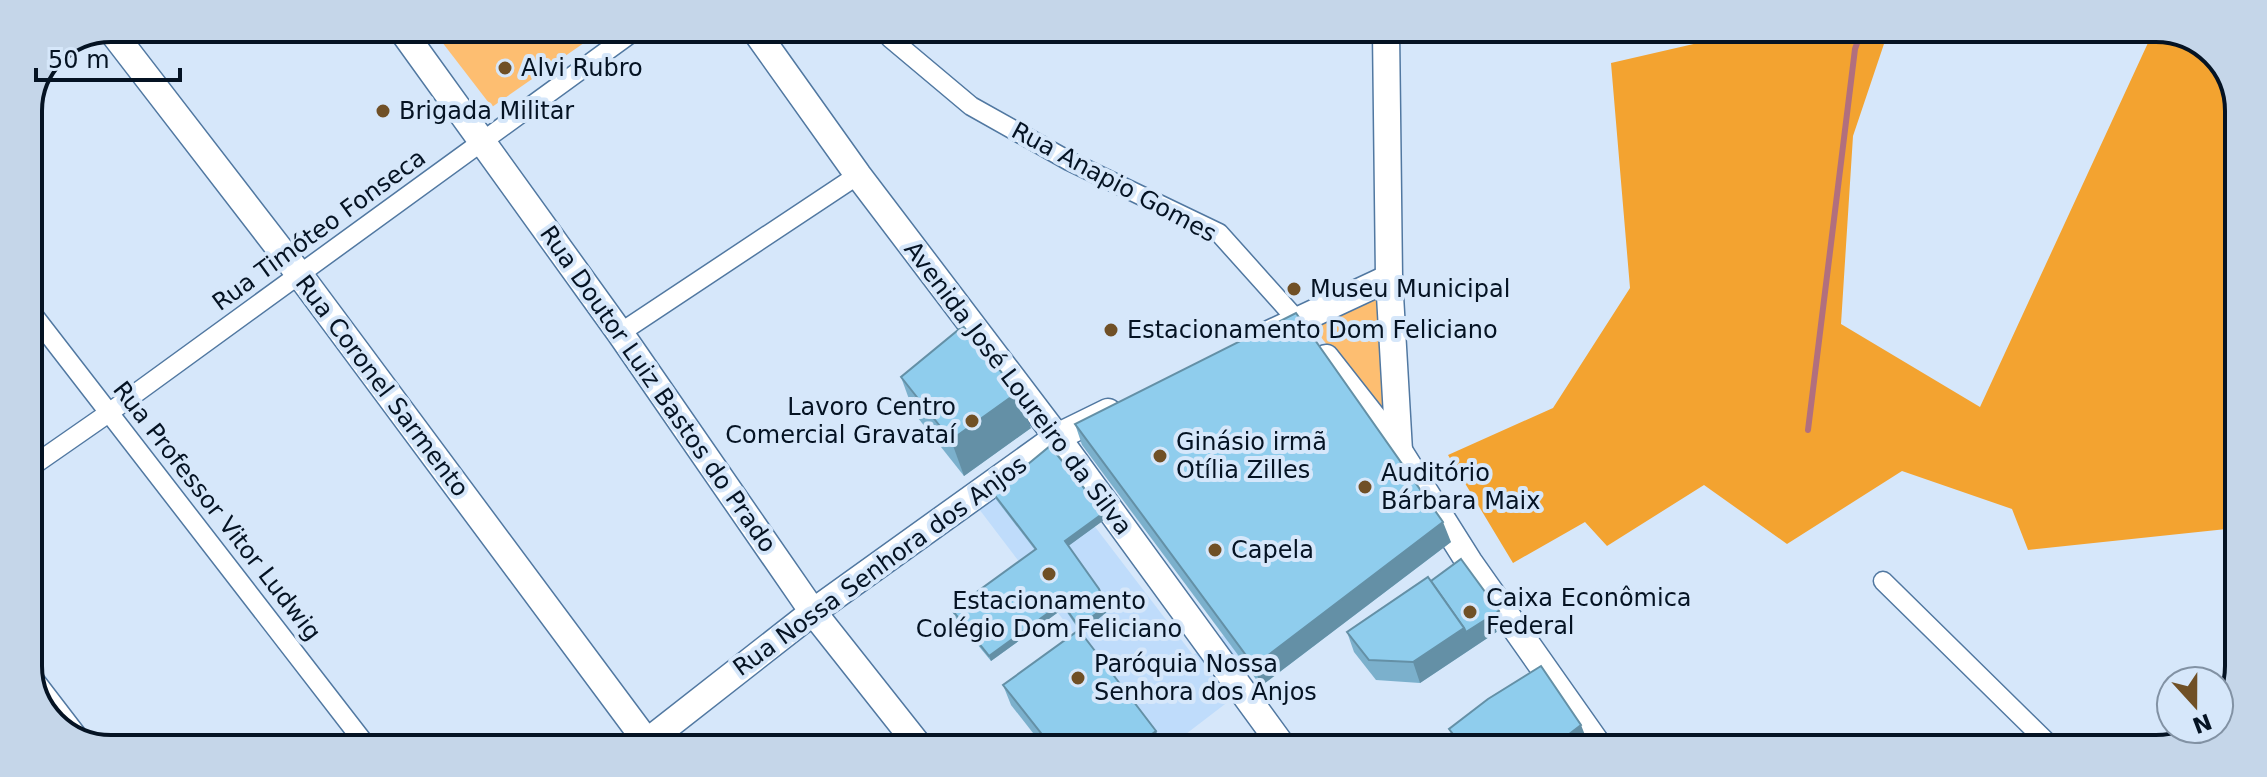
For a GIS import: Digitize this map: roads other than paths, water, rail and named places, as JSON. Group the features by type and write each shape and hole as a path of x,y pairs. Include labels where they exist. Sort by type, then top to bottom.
{"street":[{"name":"Rua Coronel Sarmento","path":"120,42 299,274 639,735"},
{"name":"Rua Doutor Luiz Bastos do Prado","path":"411,42 620,333 813,612 910,735"},
{"name":"Rua Timóteo Fonseca","path":"42,459 619,42"},
{"name":"Avenida José Loureiro da Silva","path":"763,42 858,175 1057,437 1274,735"},
{"name":"Rua Anapio Gomes","path":"895,42 971,106 1069,161 1219,233 1297,320 1399,451 1469,562 1591,735"},
{"path":"1386,42 1389,278 1399,451"},
{"path":"620,333 858,175"},
{"path":"1241,348 1389,278"},
{"name":"Rua Professor Vitor Ludwig","path":"42,326 358,735"},
{"name":"Rua Nossa Senhora dos Anjos","path":"657,735 813,612 1057,437 1128,403"},
{"path":"1883,581 2040,735"}],"waterway":[{"path":"1808,430 1857,42"}],"place":[{"name":"Alvi Rubro","path":"505,68"},
{"name":"Brigada Militar","path":"383,111"},
{"name":"Museu Municipal","path":"1294,289"},
{"name":"Estacionamento Dom Feliciano","path":"1111,330"},
{"name":"Lavoro Centro Comercial Gravataí","path":"972,421"},
{"name":"Ginásio irmã Otília Zilles","path":"1160,456"},
{"name":"Auditório Bárbara Maix","path":"1365,487"},
{"name":"Capela","path":"1215,550"},
{"name":"Estacionamento Colégio Dom Feliciano","path":"1049,574"},
{"name":"Caixa Econômica Federal","path":"1470,612"},
{"name":"Paróquia Nossa Senhora dos Anjos","path":"1078,678"}]}
